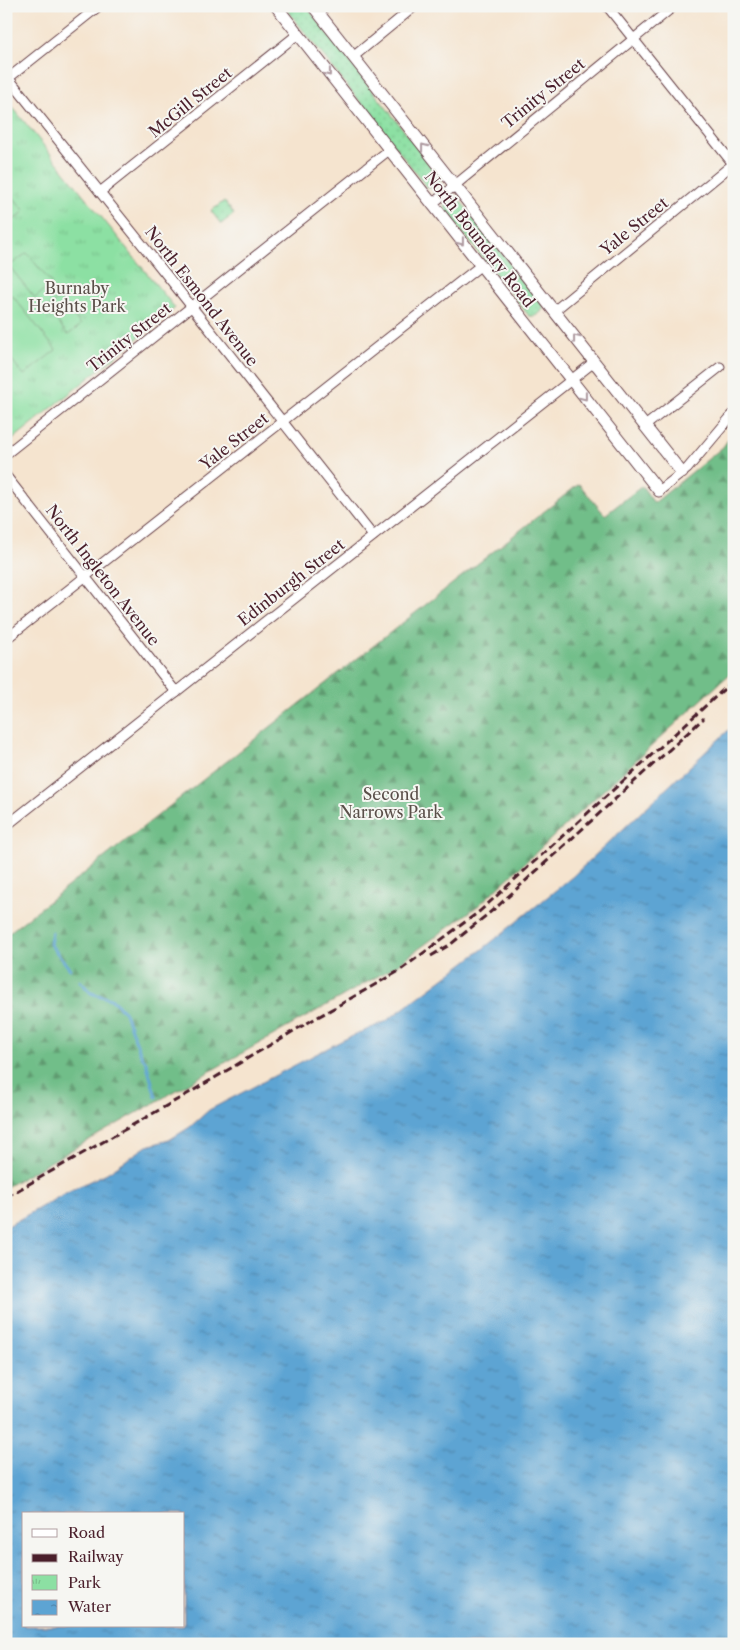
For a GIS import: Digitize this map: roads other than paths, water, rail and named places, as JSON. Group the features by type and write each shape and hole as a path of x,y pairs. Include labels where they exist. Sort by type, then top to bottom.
{"street":[{"path":"7,78 99,6"},
{"name":"North Boundary Road","path":"276,6 659,491"},
{"name":"North Boundary Road","path":"313,6 682,473"},
{"path":"353,57 415,6"},
{"path":"607,6 733,165"},
{"name":"Trinity Street","path":"432,204 674,6"},
{"name":"McGill Street","path":"100,192 298,34"},
{"name":"North Esmond Avenue","path":"7,78 373,536"},
{"name":"Trinity Street","path":"6,454 389,150"},
{"name":"Yale Street","path":"554,311 733,165"},
{"name":"Yale Street","path":"6,639 480,266"},
{"name":"Edinburgh Street","path":"6,826 594,362"},
{"path":"645,426 720,367"},
{"path":"659,491 682,473 734,412"},
{"name":"North Ingleton Avenue","path":"6,476 176,692"}],"water":[{"path":"734,725 734,1644 6,1644 6,1227 69,1191 107,1173 147,1146 169,1140 190,1127 209,1110 343,1040 385,1022 484,948 572,877"}],"waterway":[{"path":"52,933 50,944 70,969"},
{"path":"80,981 91,993 111,999 124,1011 142,1057 146,1062 156,1097"}],"railway":[{"path":"6,1197 399,971 480,911 734,680"},
{"path":"431,956 451,944 499,905 704,718"}],"park label":[{"name":"Burnaby Heights Park","path":"77,297"},
{"name":"Second Narrows Park","path":"391,803"}]}
